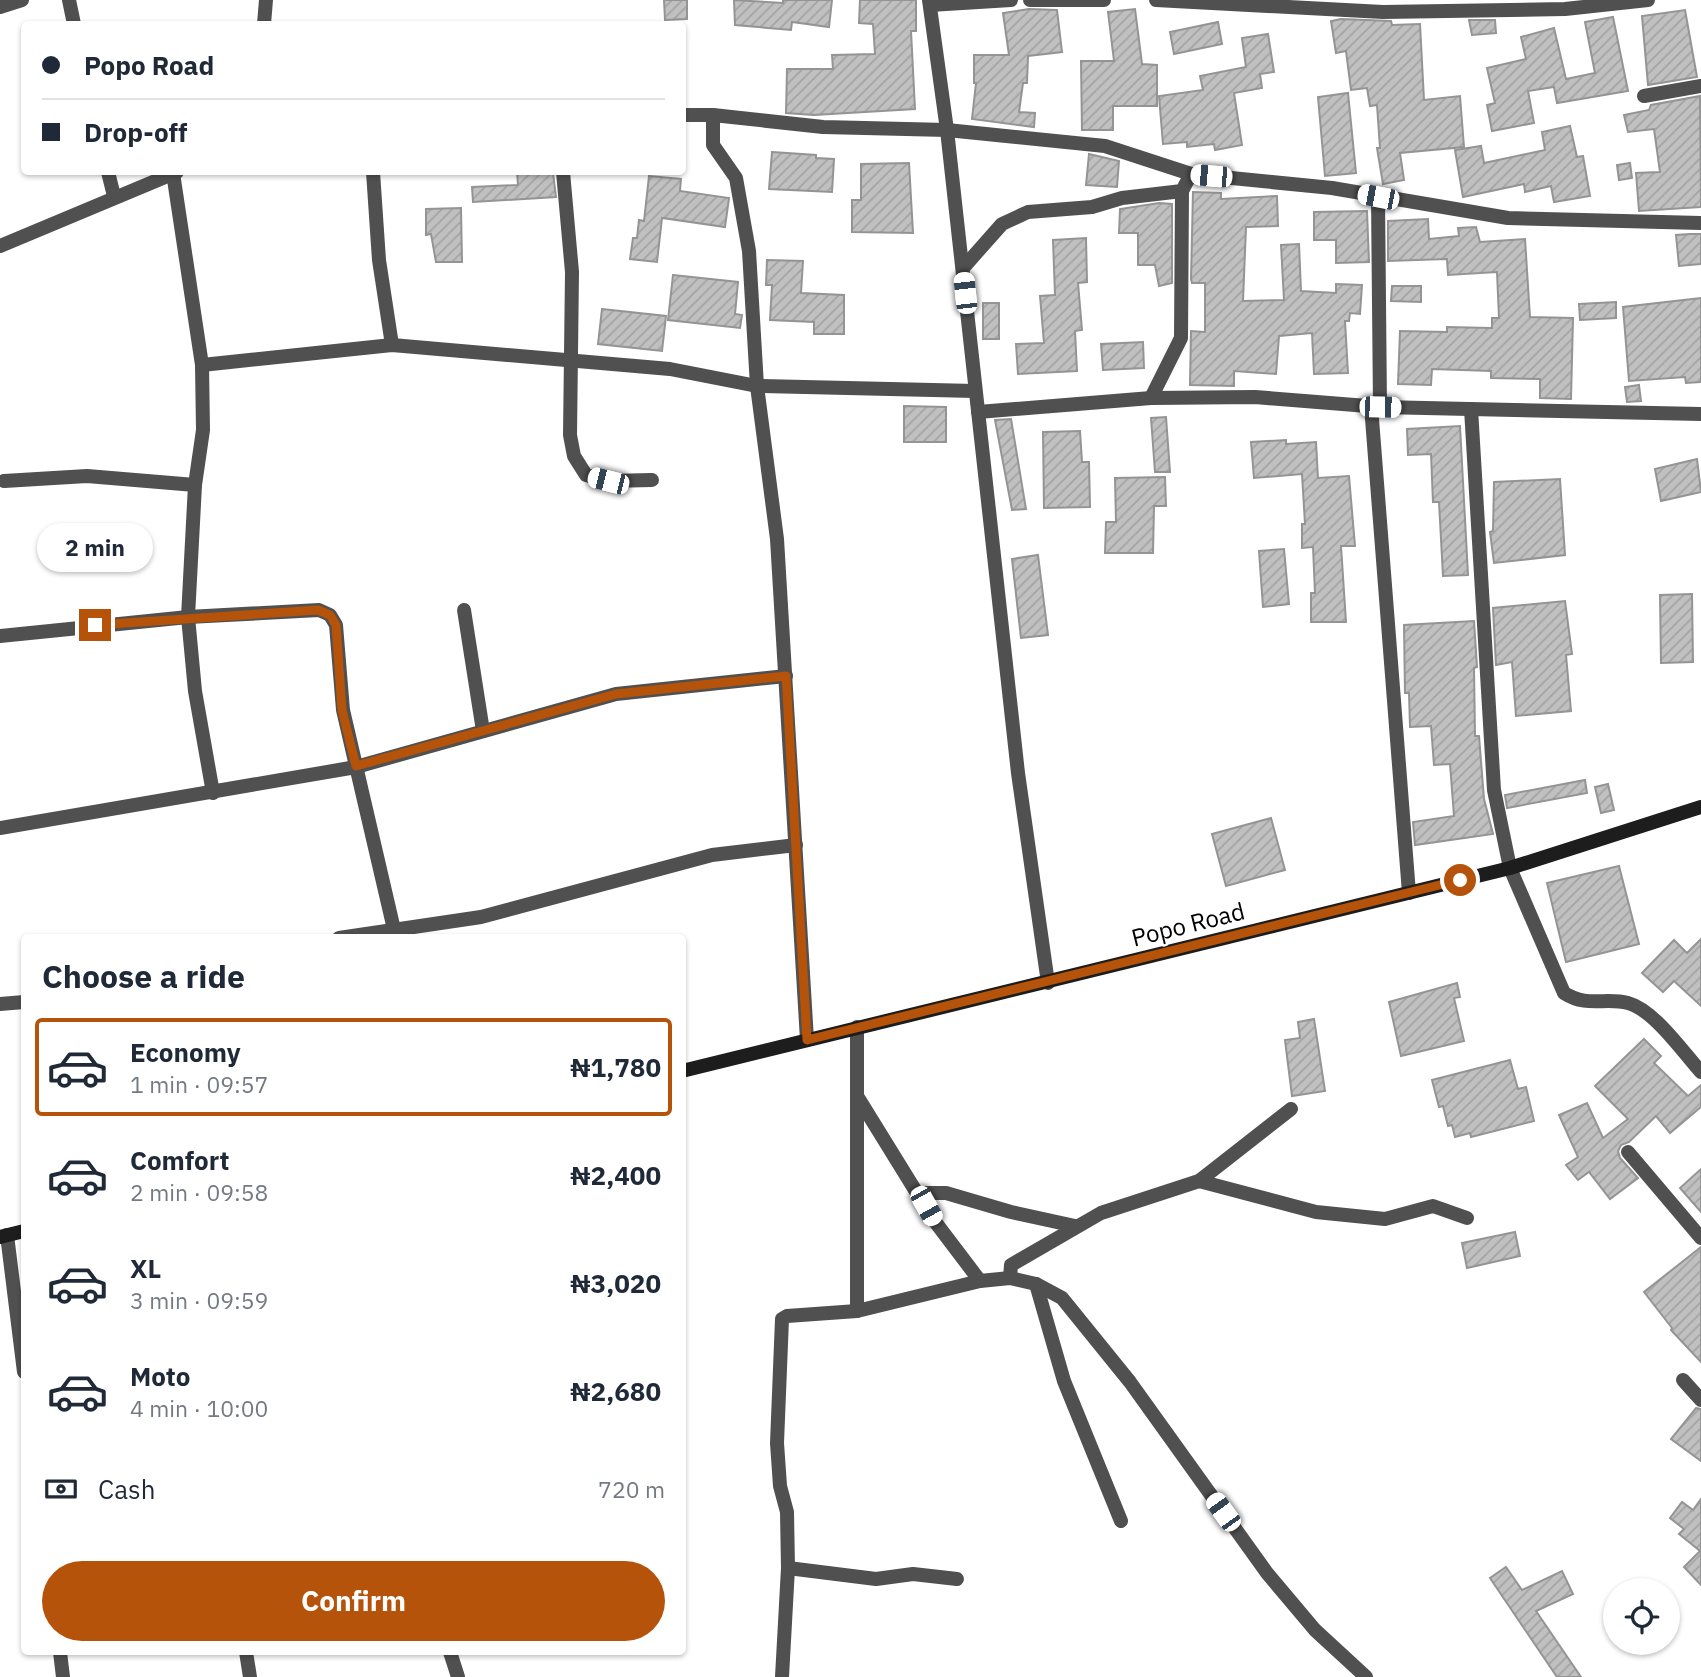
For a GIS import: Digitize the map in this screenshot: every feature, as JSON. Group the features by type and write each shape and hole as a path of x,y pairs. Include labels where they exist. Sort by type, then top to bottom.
{"main road":[{"name":"Popo Road","path":"686,1070 1510,868 1701,807"},
{"path":"4,1236 21,1232"}],"street":[{"path":"0,7 22,0"},
{"path":"69,0 73,21"},
{"path":"264,21 266,0"},
{"path":"1011,0 930,2 947,130 1018,773 1048,983"},
{"path":"1030,0 1104,0"},
{"path":"1156,0 1383,12 1648,0"},
{"path":"1644,96 1701,86"},
{"path":"686,115 713,115 824,127 947,130 1105,146 1191,174 1332,188 1508,218 1701,223"},
{"path":"713,115 713,145 736,178 749,251 757,386 777,539 807,1040"},
{"path":"1151,398 1181,338 1182,191 1191,174"},
{"path":"109,175 114,195"},
{"path":"0,246 114,195 167,175"},
{"path":"175,175 202,365 203,430 195,485 188,617 195,691 213,793"},
{"path":"373,175 380,260 392,345"},
{"path":"563,175 572,272 570,435 574,456 586,475 608,481 652,480"},
{"path":"962,268 1002,224 1028,212 1092,207 1122,198 1182,191"},
{"path":"1378,197 1376,407 1409,893"},
{"path":"202,365 392,345 670,369 757,386 975,391"},
{"path":"978,412 1151,398 1255,397 1376,407 1701,414"},
{"path":"1471,409 1494,790 1510,868 1564,993 1578,1002 1629,1003 1648,1013 1701,1072"},
{"path":"4,481 87,476 195,485"},
{"path":"0,636 188,617 318,610 330,615 336,625 339,641 342,710 395,934 481,917 712,855 796,845"},
{"path":"464,610 483,731"},
{"path":"0,828 356,766 616,694 786,676"},
{"path":"0,1004 21,1002"},
{"path":"857,1027 857,1311"},
{"path":"857,1096 933,1219 979,1281"},
{"path":"1010,1278 1011,1265 1075,1226 1101,1213 1199,1181 1291,1108"},
{"path":"1628,1152 1701,1238"},
{"path":"1199,1181 1316,1212 1385,1219 1433,1206 1467,1218"},
{"path":"919,1193 946,1194 1075,1226"},
{"path":"4,1236 21,1352"},
{"path":"782,1677 788,1568 787,1512 780,1486 777,1443 779,1326 782,1319 788,1316 857,1311 979,1281 1010,1278 1036,1284 1062,1298 1130,1382 1267,1573 1315,1630 1366,1677"},
{"path":"1036,1284 1064,1381 1121,1521"},
{"path":"1684,1380 1701,1400"},
{"path":"788,1568 876,1579 913,1574 957,1579"},
{"path":"60,1655 63,1677"},
{"path":"246,1655 250,1677"},
{"path":"451,1655 458,1677"}],"building":[{"path":"664,0 687,0 687,19 665,20"},
{"path":"734,0 783,3 783,0 832,0 829,27 792,22 791,30 735,25"},
{"path":"860,0 916,0 916,31 911,31 915,109 814,115 786,113 787,69 833,69 832,55 875,54 873,24 859,23"},
{"path":"1029,9 1057,10 1062,52 1028,56 1027,83 1023,83 1019,112 1035,113 1034,127 972,119 976,83 974,55 1009,55 1003,13"},
{"path":"1135,9 1142,64 1157,65 1157,106 1113,106 1113,130 1082,130 1081,61 1114,61 1108,12"},
{"path":"1685,10 1697,77 1648,85 1642,16"},
{"path":"1613,17 1628,91 1557,103 1554,87 1528,91 1534,123 1492,131 1487,105 1495,103 1487,68 1526,59 1521,37 1554,28 1566,79 1595,73 1585,22"},
{"path":"1469,20 1495,20 1496,33 1472,35"},
{"path":"1331,21 1391,21 1392,25 1420,24 1424,100 1460,96 1464,147 1400,153 1404,180 1383,184 1377,148 1380,148 1377,105 1370,106 1367,88 1351,90 1346,51 1336,53"},
{"path":"1218,22 1222,44 1174,54 1170,32"},
{"path":"1268,34 1274,72 1260,74 1262,88 1234,93 1242,145 1215,150 1214,144 1187,147 1187,142 1163,144 1159,96 1203,90 1200,76 1246,67 1242,38"},
{"path":"1348,93 1356,173 1325,176 1318,97"},
{"path":"1700,96 1701,207 1639,211 1636,173 1660,172 1654,129 1628,132 1624,115 1649,110 1651,105"},
{"path":"1570,126 1577,157 1583,156 1590,196 1554,202 1551,186 1525,192 1524,184 1463,197 1455,150 1481,146 1484,163 1545,150 1542,132"},
{"path":"772,152 834,159 832,192 769,189"},
{"path":"1089,154 1119,161 1117,187 1086,185"},
{"path":"909,163 913,233 852,232 852,200 861,200 861,164"},
{"path":"1630,163 1632,178 1619,180 1617,165"},
{"path":"517,175 553,175 556,197 473,202 472,187 518,185"},
{"path":"649,176 681,179 680,191 729,198 725,227 662,218 657,262 630,259 639,220 644,221"},
{"path":"1193,192 1221,193 1221,199 1277,196 1278,226 1246,227 1243,301 1284,300 1281,245 1299,244 1301,291 1336,293 1336,284 1362,285 1360,314 1350,313 1349,321 1345,321 1348,373 1314,374 1312,333 1279,336 1276,374 1234,371 1234,386 1190,385 1191,331 1205,332 1205,283 1192,283 1191,279"},
{"path":"1159,203 1172,204 1172,283 1159,286 1155,265 1138,265 1138,233 1119,233 1120,209"},
{"path":"461,208 462,262 436,262 431,234 426,235 426,209"},
{"path":"1367,211 1369,262 1336,263 1336,240 1314,240 1314,212"},
{"path":"1428,219 1429,239 1459,236 1458,228 1476,227 1480,242 1525,239 1530,317 1573,318 1571,399 1540,398 1540,379 1491,378 1491,371 1432,369 1431,385 1398,384 1400,331 1447,332 1447,327 1492,328 1492,318 1499,318 1497,272 1448,275 1447,259 1388,261 1388,221"},
{"path":"1701,234 1701,264 1679,266 1676,235"},
{"path":"1086,238 1087,282 1078,283 1082,330 1075,331 1077,371 1018,374 1016,344 1044,343 1040,296 1055,295 1053,240"},
{"path":"767,260 803,261 801,293 844,295 844,334 814,334 814,322 770,320 772,285 766,285"},
{"path":"673,275 738,282 735,314 742,315 740,328 668,320"},
{"path":"1392,286 1421,286 1421,302 1391,301"},
{"path":"1701,298 1701,382 1686,383 1685,377 1629,381 1623,307"},
{"path":"1616,302 1616,318 1580,320 1579,304"},
{"path":"983,303 999,303 999,339 983,339"},
{"path":"602,309 666,316 662,351 598,344"},
{"path":"1143,342 1144,368 1103,370 1101,344"},
{"path":"1639,385 1641,401 1627,402 1625,387"},
{"path":"904,406 946,407 946,442 904,442"},
{"path":"1166,417 1170,472 1155,472 1151,418"},
{"path":"1011,419 1026,509 1012,510 995,420"},
{"path":"1460,426 1468,575 1443,576 1439,502 1433,502 1431,454 1408,455 1407,429"},
{"path":"1080,431 1082,462 1089,462 1090,507 1044,508 1043,432"},
{"path":"1286,440 1286,444 1316,442 1318,478 1349,476 1355,546 1341,546 1346,622 1311,622 1311,593 1315,593 1313,547 1302,548 1302,524 1305,524 1302,474 1254,478 1251,442"},
{"path":"1697,459 1701,492 1661,501 1655,469"},
{"path":"1165,477 1166,506 1154,506 1153,553 1105,553 1106,522 1116,522 1115,478"},
{"path":"1560,479 1565,555 1494,563 1490,532 1493,531 1494,482"},
{"path":"1284,549 1289,604 1263,607 1259,551"},
{"path":"1038,555 1048,635 1021,638 1012,559"},
{"path":"1692,594 1693,662 1661,663 1660,595"},
{"path":"1565,601 1572,654 1566,655 1571,711 1516,716 1512,662 1496,665 1493,608"},
{"path":"1474,621 1477,667 1474,668 1475,736 1479,736 1484,799 1493,834 1415,845 1413,822 1454,816 1450,764 1434,765 1431,726 1410,727 1409,693 1405,693 1404,625"},
{"path":"1585,780 1587,793 1507,808 1505,795"},
{"path":"1608,784 1614,810 1601,813 1595,787"},
{"path":"1271,818 1285,870 1226,886 1212,834"},
{"path":"1619,866 1639,944 1566,962 1547,883"},
{"path":"1701,939 1701,1006 1674,981 1663,992 1642,973 1674,940 1687,953"},
{"path":"1457,983 1460,997 1454,998 1464,1041 1401,1056 1389,1002"},
{"path":"1314,1019 1325,1091 1292,1096 1285,1040 1300,1038 1298,1022"},
{"path":"1644,1039 1661,1056 1654,1063 1688,1096 1701,1085 1701,1107 1670,1133 1656,1116 1629,1142 1621,1145 1618,1151 1620,1158 1638,1178 1610,1199 1589,1172 1578,1180 1566,1165 1578,1157 1559,1115 1587,1103 1603,1138 1628,1119 1595,1086"},
{"path":"1510,1060 1518,1089 1526,1087 1534,1121 1471,1137 1470,1133 1455,1137 1452,1125 1448,1126 1443,1106 1439,1107 1432,1080"},
{"path":"1701,1169 1701,1212 1680,1188"},
{"path":"1515,1232 1520,1256 1467,1268 1462,1243"},
{"path":"1701,1247 1701,1362 1671,1330 1644,1292"},
{"path":"1696,1408 1701,1409 1701,1461 1671,1439"},
{"path":"1701,1499 1701,1585 1684,1567 1700,1551 1679,1534 1684,1529 1670,1518 1682,1502 1693,1510"},
{"path":"1506,1567 1522,1590 1562,1571 1573,1594 1536,1611 1581,1677 1557,1677 1490,1578"}],"route":[{"path":"95,625 318,610 330,615 336,625 339,641 342,710 356,766 616,694 786,676 807,1040 1460,880"}]}
